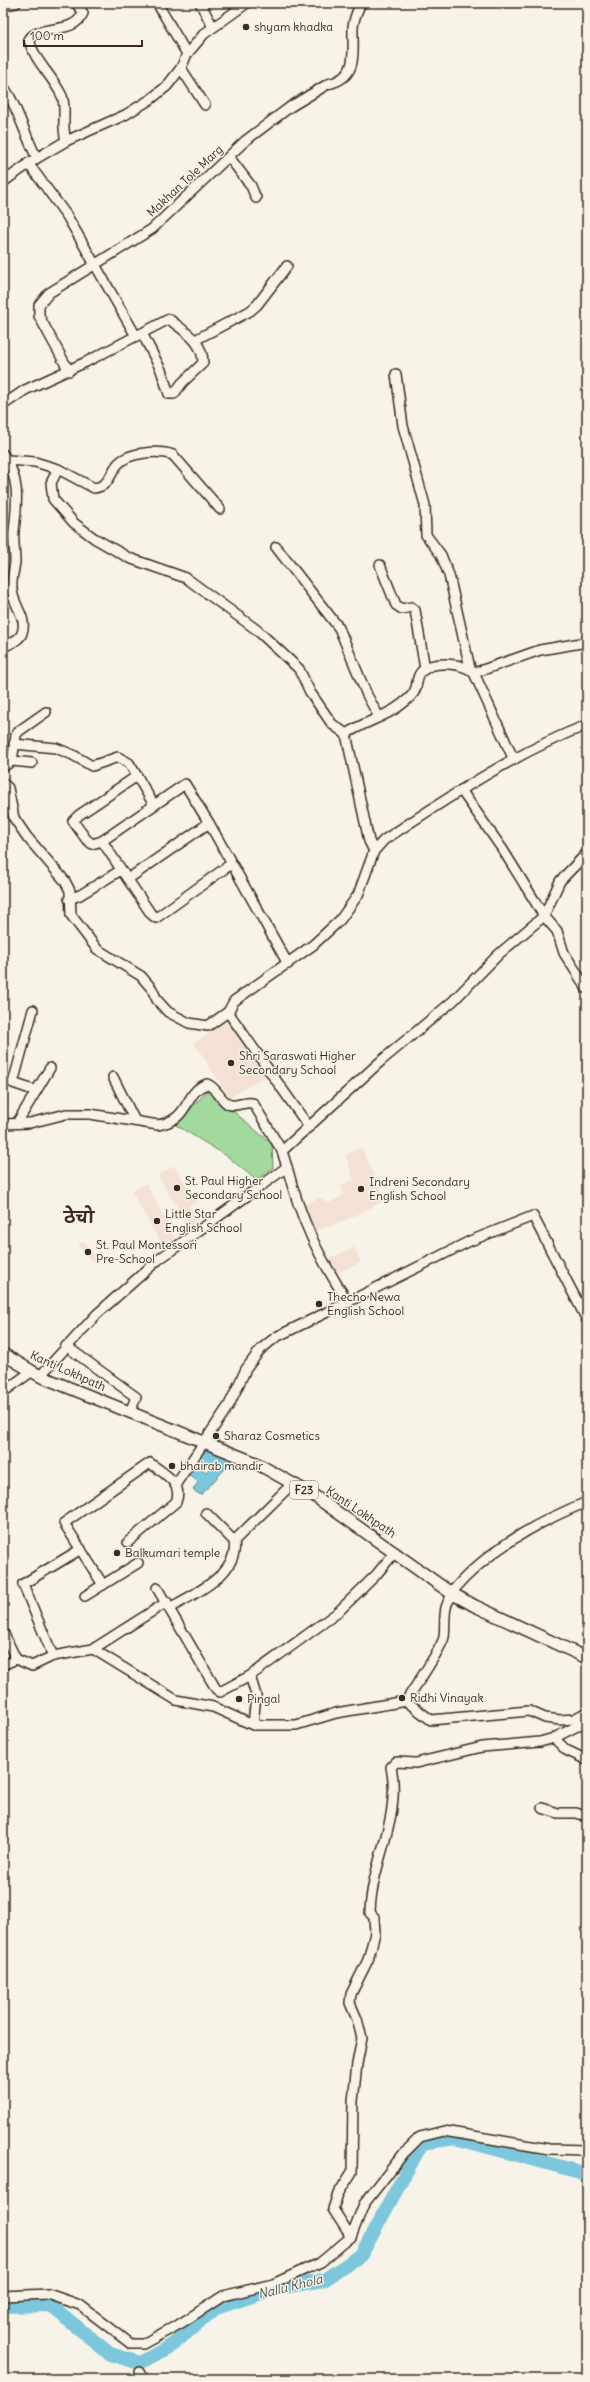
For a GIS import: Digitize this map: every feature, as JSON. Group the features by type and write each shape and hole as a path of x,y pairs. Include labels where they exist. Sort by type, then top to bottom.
{"main road":[{"name":"Kanti Lokhpath","path":"3,1354 36,1374 256,1463 293,1483 396,1552 454,1594 475,1606 587,1658"}],"street":[{"path":"3,6 16,3"},
{"path":"66,141 63,131 62,98 55,83 38,62 29,40 38,34 71,26 78,22 83,13 76,3"},
{"path":"157,3 187,54"},
{"path":"200,3 213,27"},
{"path":"3,182 28,163 66,141 125,115 151,99 167,86 180,68 187,54 213,27 247,3"},
{"name":"Makhan Tole Marg","path":"69,371 43,326 39,316 39,305 49,293 152,229 245,141 290,107 328,84 335,83 346,74 353,63 354,21 361,3"},
{"path":"180,68 205,105"},
{"path":"3,87 9,94 28,142 37,158"},
{"path":"229,157 251,186 256,198"},
{"path":"3,405 25,390 69,371 139,334 169,319 195,340 200,346 203,363 182,383 174,394 169,394 161,370 139,334 94,265 67,216 28,163"},
{"path":"195,340 250,311 257,305 287,266"},
{"path":"396,374 403,426 425,505 426,535 441,555 449,575 472,671 514,760"},
{"path":"3,648 18,639 22,633 23,627 23,620 12,595 17,493 5,457 35,462 58,469 94,488 105,485 123,460 141,454 165,452 173,455 220,509"},
{"path":"58,469 51,483 53,499 74,522 94,538 129,558 186,578 257,630 299,669 310,692 332,724 346,734 370,841 374,851"},
{"path":"276,547 339,628 379,717"},
{"path":"380,565 396,605 402,609 411,607 415,610 425,669"},
{"path":"346,734 395,709 415,691 418,677 425,669 434,666 455,665 472,671 540,650 587,642"},
{"path":"12,761 16,735 24,726 39,718 46,712"},
{"path":"3,783 8,788 14,818 27,837 60,872 70,891 69,899 71,915 98,949 141,976 152,989 157,1000 168,1012 190,1023 208,1026 228,1012 234,1001 313,945 340,920 358,895 374,851 384,840 461,790 559,736 587,725"},
{"path":"14,744 56,748 73,755 92,766 96,766 118,757 128,764 154,805"},
{"path":"3,767 12,761 32,763"},
{"path":"137,776 78,815 73,821 86,840 92,844 102,842 185,784 209,823 288,964"},
{"path":"461,790 503,850 544,916 557,931 564,953 587,989"},
{"path":"128,879 209,823"},
{"path":"102,842 150,914 156,918 231,864"},
{"path":"282,1151 381,1061 453,1001 499,954 544,916 560,882 587,853"},
{"path":"69,899 80,895 121,870"},
{"path":"33,1010 13,1083 36,1091"},
{"path":"228,1012 309,1127"},
{"path":"17,1123 50,1068"},
{"path":"113,1077 135,1121"},
{"path":"3,1124 30,1123 66,1114 106,1115 158,1125 175,1120 182,1114 201,1086 207,1084 214,1086 228,1104 234,1106 248,1102 252,1103 282,1151 297,1206 323,1263 348,1302"},
{"path":"3,1392 36,1374 97,1314 158,1260 287,1167"},
{"path":"128,1542 176,1502 177,1487 204,1442 229,1405 246,1369 261,1349 276,1338 470,1241 533,1216 587,1320"},
{"path":"66,1346 136,1398 130,1412"},
{"path":"103,1585 64,1523 150,1463 177,1487"},
{"path":"234,1541 293,1483"},
{"path":"406,1701 444,1638 446,1608 450,1599 466,1576 518,1536 563,1511 587,1502"},
{"path":"3,1632 16,1659 32,1666 53,1656 93,1648 169,1605 205,1588 218,1578 234,1552 234,1541 206,1513"},
{"path":"53,1656 23,1584 81,1549"},
{"path":"158,1588 169,1605 189,1644 218,1691 223,1691 250,1676 346,1605 396,1552"},
{"path":"85,1596 138,1563"},
{"path":"93,1648 176,1700 213,1707 253,1724 296,1725 336,1713 406,1701 431,1720 529,1711 545,1718 560,1720 574,1719 587,1712"},
{"path":"3,1665 16,1659"},
{"path":"250,1676 256,1695 253,1724"},
{"path":"351,2237 333,2209 338,2194 352,2172 353,2101 356,2064 362,2038 357,2019 350,2003 351,1994 368,1960 374,1933 374,1917 370,1913 370,1896 372,1880 389,1828 393,1806 394,1779 391,1767 396,1762 416,1763 482,1747 534,1743 554,1738 587,1721"},
{"path":"554,1738 566,1750 587,1760"},
{"path":"542,1808 558,1813 576,1813 587,1816"},
{"path":"3,2296 48,2294 80,2305 131,2344 143,2344 183,2322 223,2296 273,2284 321,2262 351,2237 364,2204 404,2153 420,2137 444,2131 549,2149 587,2150"}],"shaded area":[{"path":"6,480 10,491 3,497 3,482"},
{"name":"Shri Saraswati Higher Secondary School","path":"229,1021 264,1076 230,1098 194,1043"},
{"name":"Indreni Secondary English School","path":"361,1147 386,1200 344,1221 311,1232 301,1207 320,1197 327,1204 344,1195 341,1186 354,1179 345,1155"},
{"name":"St. Paul Higher Secondary School","path":"174,1166 198,1201 189,1206 200,1224 190,1229 158,1175"},
{"name":"Little Star English School","path":"146,1183 175,1239 164,1248 131,1191"},
{"name":"St. Paul Montessori Pre-School","path":"84,1241 97,1258 92,1262 78,1245"},
{"path":"354,1247 361,1262 333,1275 326,1260"}],"green space":[{"path":"208,1090 272,1144 273,1168 256,1180 227,1156 176,1125"}],"water":[{"path":"203,1447 234,1459 201,1495 193,1490 198,1482 186,1472","holes":["198,1458 210,1468 206,1472 194,1462"]}],"waterway":[{"name":"Nallu Khola","path":"3,2306 50,2305 110,2354 140,2363 172,2345 216,2308 277,2288 324,2280 361,2255 422,2143 455,2138 587,2174"}],"place":[{"name":"shyam khadka","path":"246,27"},
{"name":"Shri Saraswati Higher Secondary School","path":"231,1063"},
{"name":"St. Paul Higher Secondary School","path":"177,1188"},
{"name":"Indreni Secondary English School","path":"361,1189"},
{"name":"Little Star English School","path":"157,1221"},
{"name":"St. Paul Montessori Pre-School","path":"88,1252"},
{"name":"Thecho Newa English School","path":"319,1304"},
{"name":"Sharaz Cosmetics","path":"216,1436"},
{"name":"bhairab mandir","path":"172,1466"},
{"name":"Balkumari temple","path":"117,1553"},
{"name":"Ridhi Vinayak","path":"402,1698"},
{"name":"Pingal","path":"239,1699"}],"district":[{"name":"ठेचो","path":"79,1217"}]}
